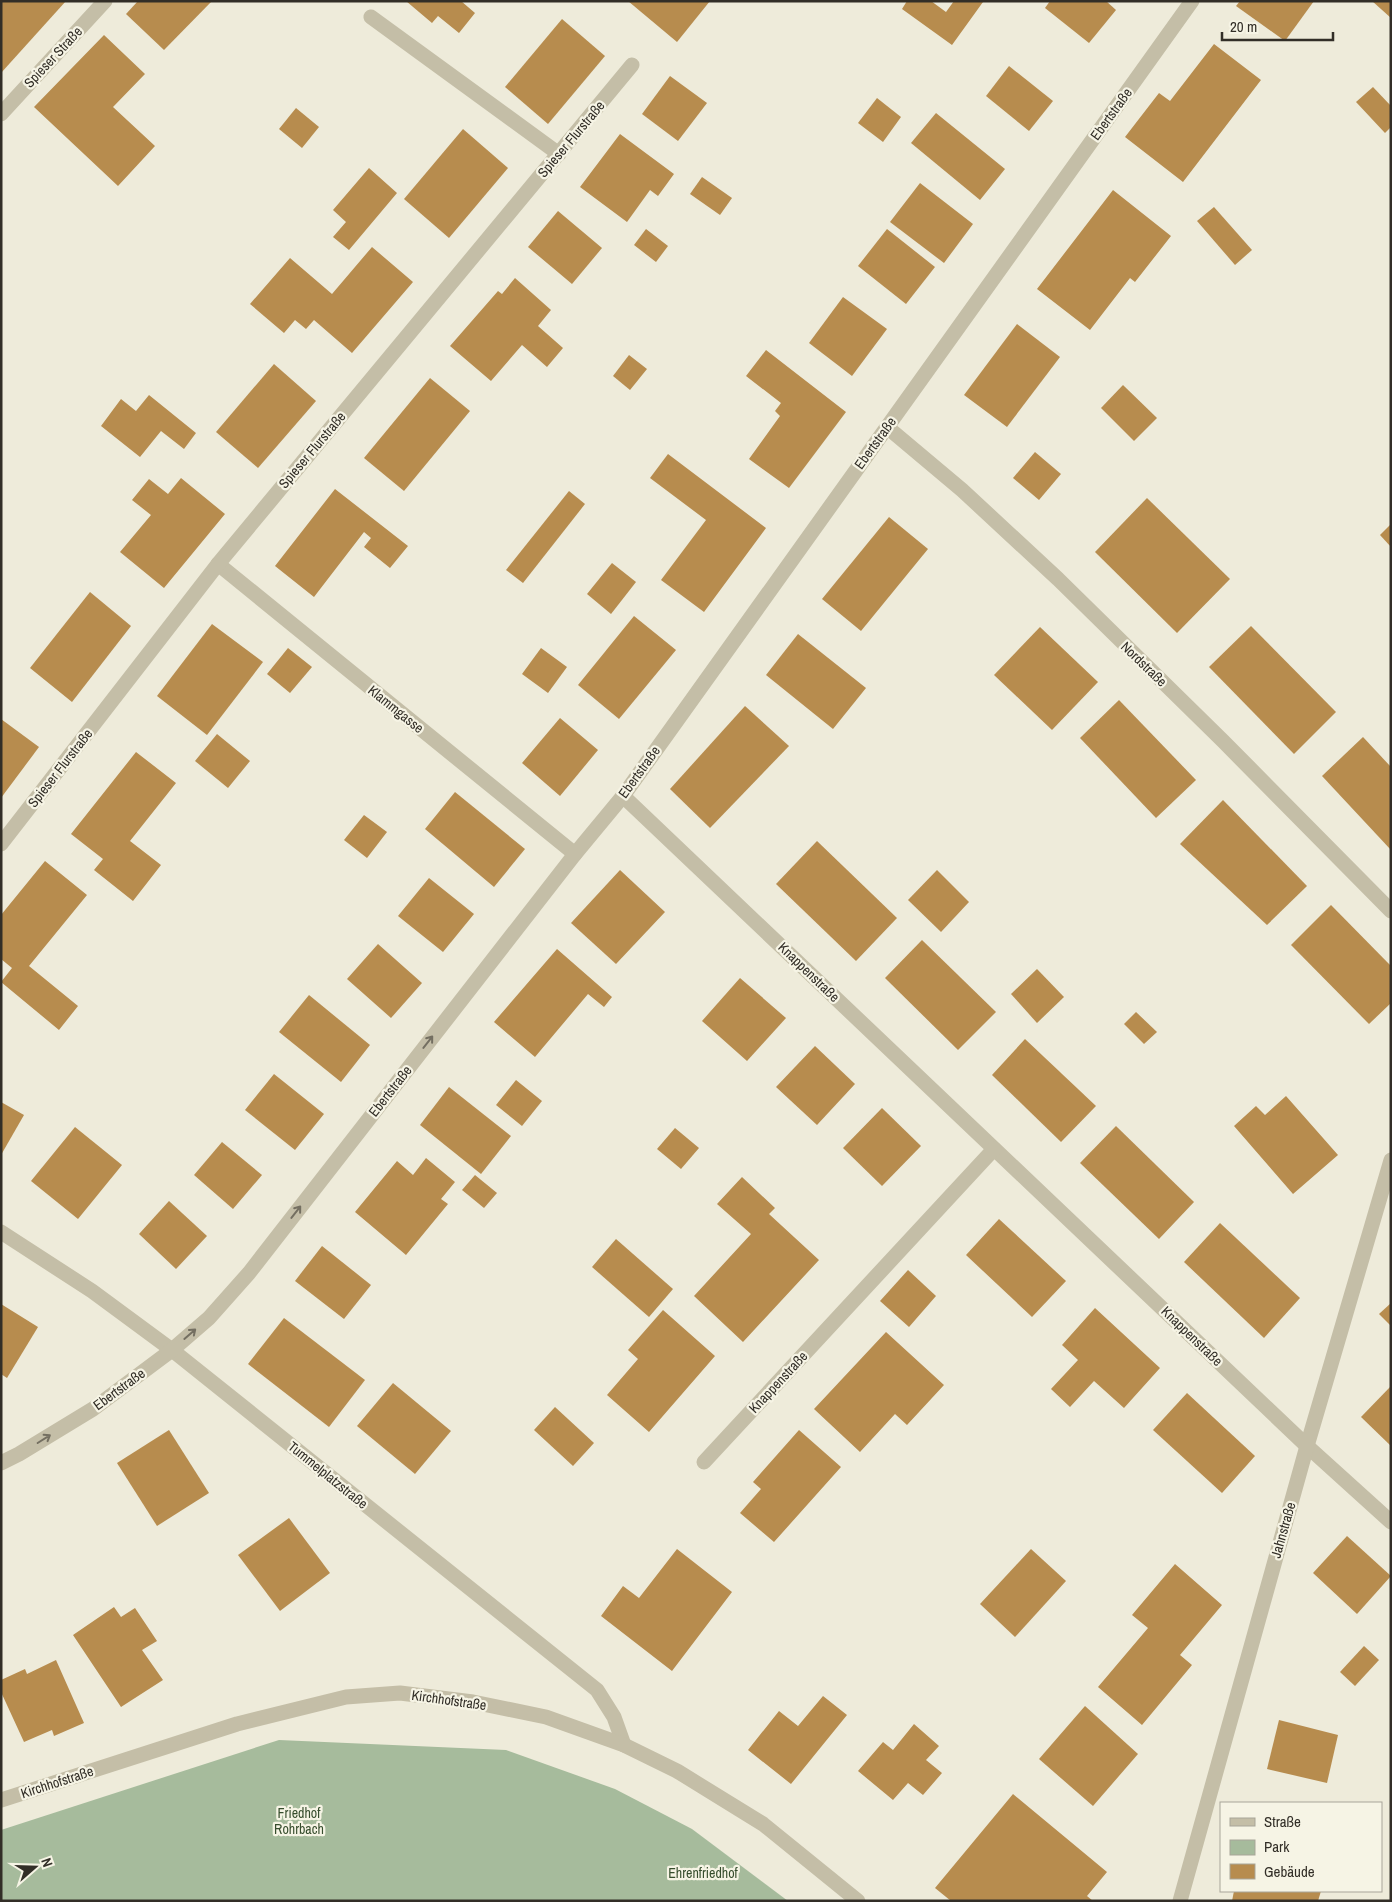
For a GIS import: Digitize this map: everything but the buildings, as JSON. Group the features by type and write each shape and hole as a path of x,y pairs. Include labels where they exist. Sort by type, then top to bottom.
{"street":[{"name":"Spieser Straße","path":"1,114 105,1"},
{"name":"Ebertstraße","path":"1,1463 19,1454 93,1408 172,1350 209,1318 249,1272 575,854 623,796 1192,1"},
{"path":"371,17 559,154"},
{"name":"Spieser Flurstraße","path":"1,844 218,564 632,65"},
{"name":"Nordstraße","path":"887,427 962,490 1058,580 1391,911"},
{"name":"Klammgasse","path":"218,564 575,854"},
{"name":"Knappenstraße","path":"623,796 1307,1446 1391,1522"},
{"name":"Knappenstraße","path":"704,1462 994,1149"},
{"name":"Jahnstraße","path":"1180,1901 1307,1446 1391,1160"},
{"name":"Tummelplatzstraße","path":"1,1232 92,1291 172,1350 598,1690 614,1717 624,1745"},
{"name":"Kirchhofstraße","path":"1,1800 238,1724 294,1708 346,1697 400,1693 473,1702 546,1716 624,1745 677,1771 763,1824 858,1901"}],"green space":[{"name":"Friedhof Rohrbach","path":"279,1740 506,1750 615,1789 692,1829 788,1901 1,1901 1,1830"}],"park label":[{"name":"Ehrenfriedhof","path":"703,1873"}]}
